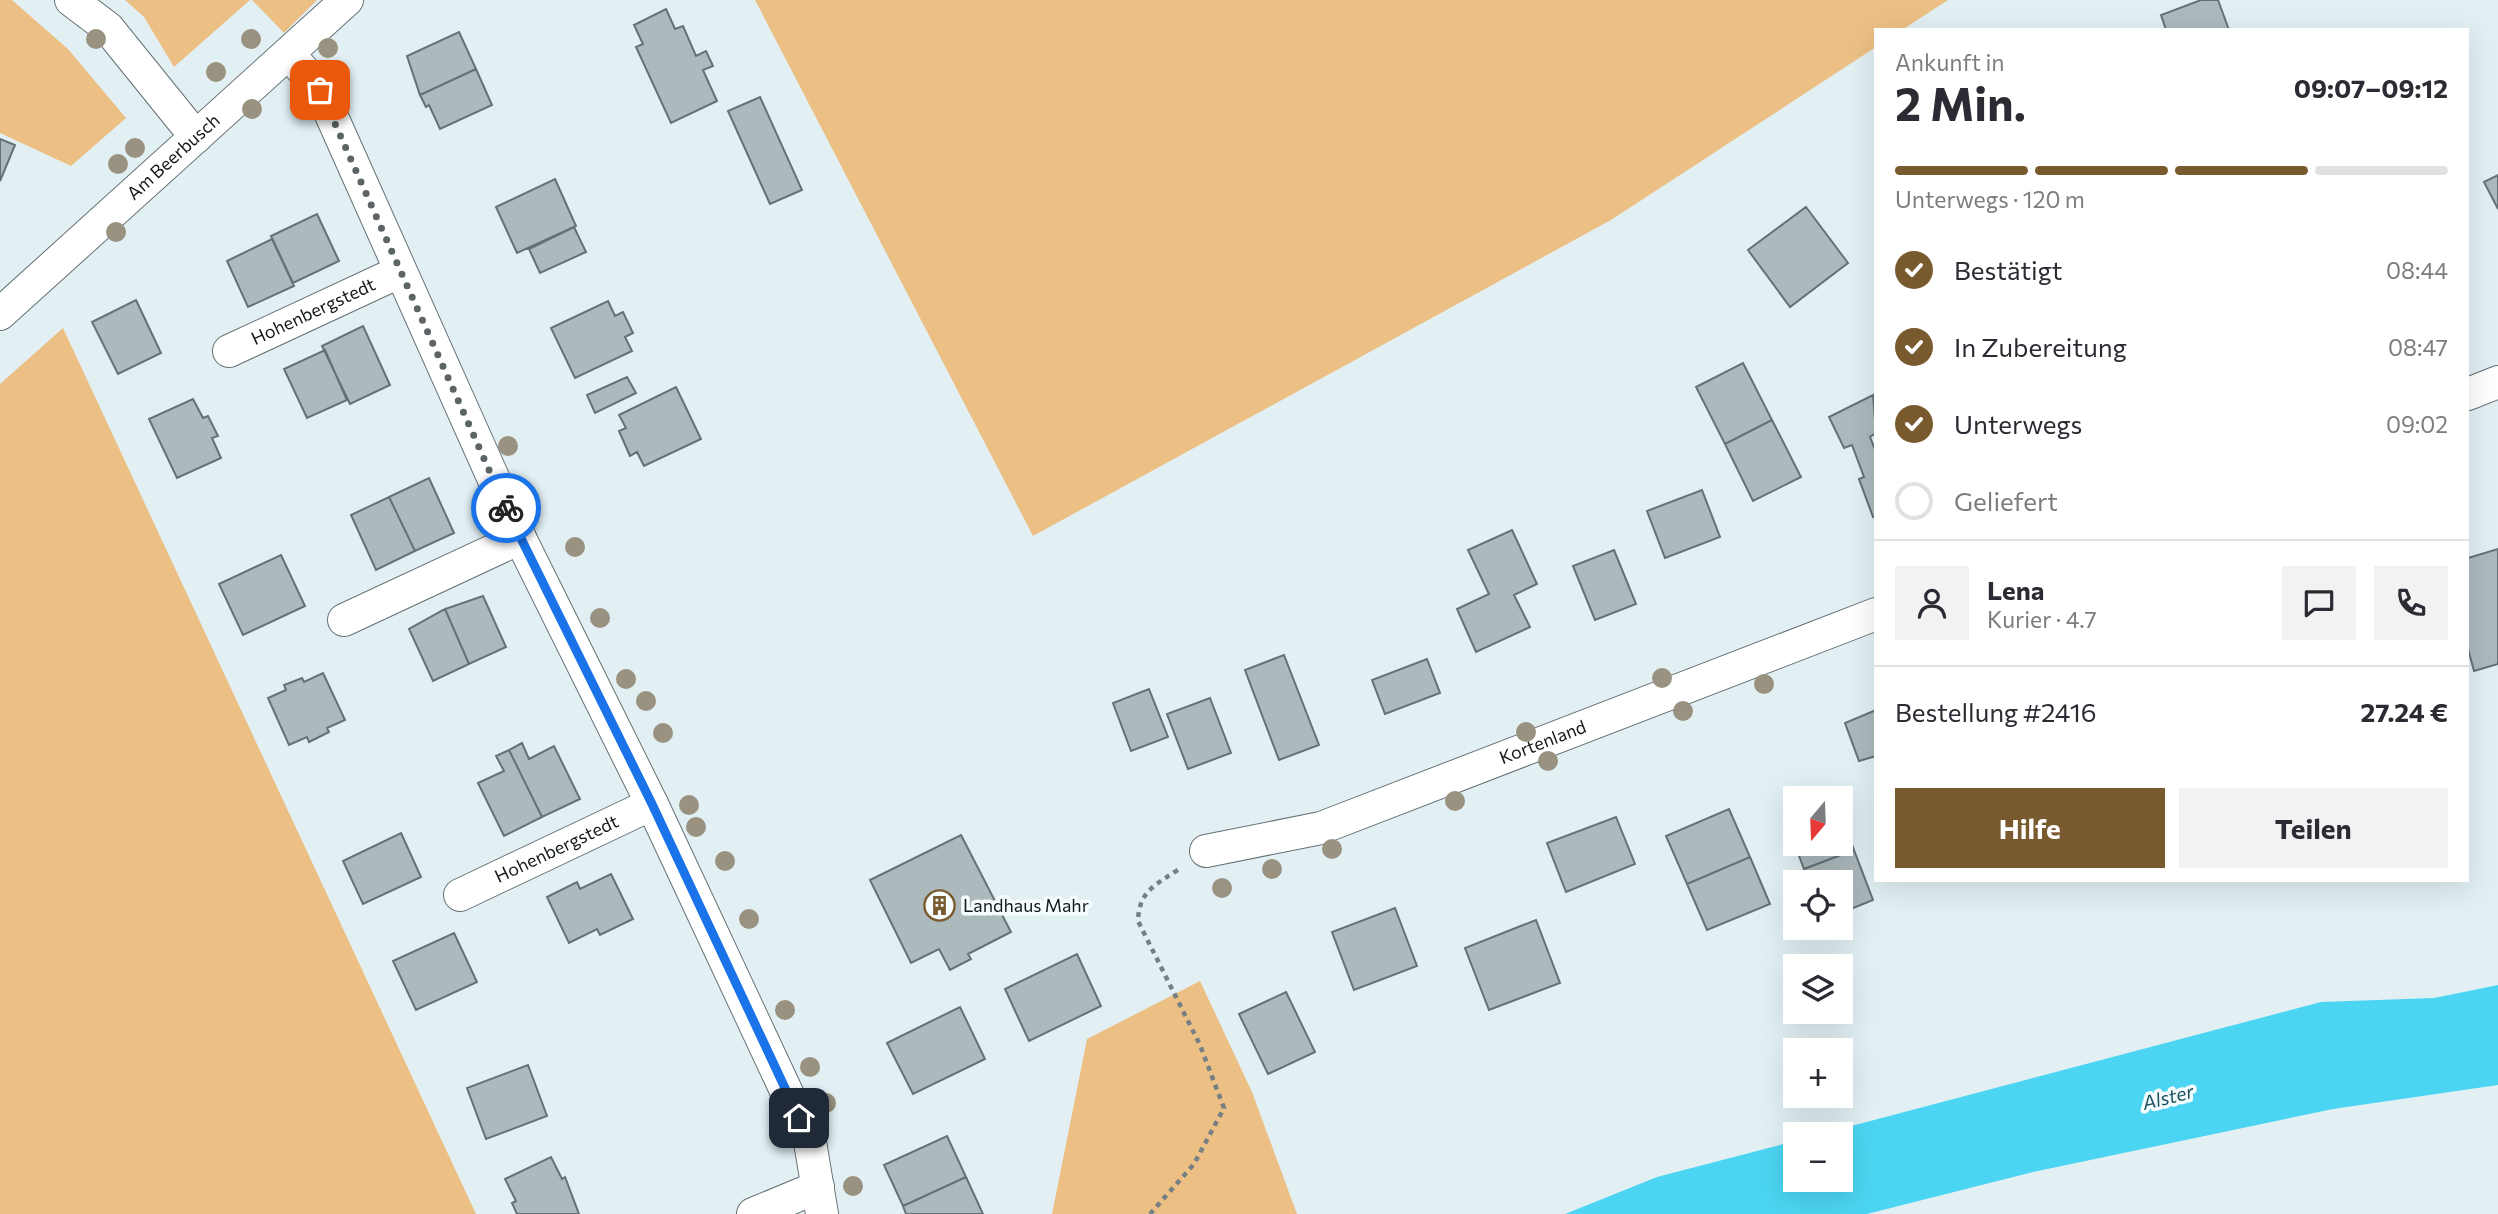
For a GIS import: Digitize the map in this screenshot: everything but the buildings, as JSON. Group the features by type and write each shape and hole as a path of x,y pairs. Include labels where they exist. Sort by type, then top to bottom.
{"street":[{"path":"71,0 108,27 196,137"},
{"name":"Am Beerbusch","path":"0,314 348,0"},
{"path":"289,54 320,90 520,538 652,804 810,1142 820,1200 753,1214"},
{"name":"Hohenbergstedt","path":"229,351 399,272"},
{"path":"2469,394 2498,382"},
{"path":"344,621 520,538"},
{"name":"Kortenland","path":"1206,851 1321,828 1874,615"},
{"name":"Hohenbergstedt","path":"460,895 652,804"}],"path":[{"path":"1150,1214 1194,1164 1224,1108 1200,1045 1138,921 1138,904 1149,889 1206,851"}],"shaded area":[{"path":"0,0 12,0 68,49 126,118 71,166 0,133"},
{"path":"125,0 250,0 174,67 144,17"},
{"path":"252,0 317,0 284,33"},
{"path":"755,0 1948,0 1905,28 1874,28 1874,48 1611,220 1033,536"},
{"path":"63,328 476,1214 0,1214 0,384"},
{"path":"1200,981 1252,1092 1297,1214 1052,1214 1087,1039"}],"water":[{"name":"Alster","path":"2498,985 2498,1085 2333,1109 2033,1172 1867,1214 1565,1214 1657,1177 1783,1144 1783,1192 1853,1192 1853,1126 2321,1002 2434,998"}],"way so far":[{"path":"320,90 506,508"}],"place":[{"name":"Landhaus Mahr","path":"940,906"}],"route":[{"path":"506,508 652,804 799,1118"}]}
